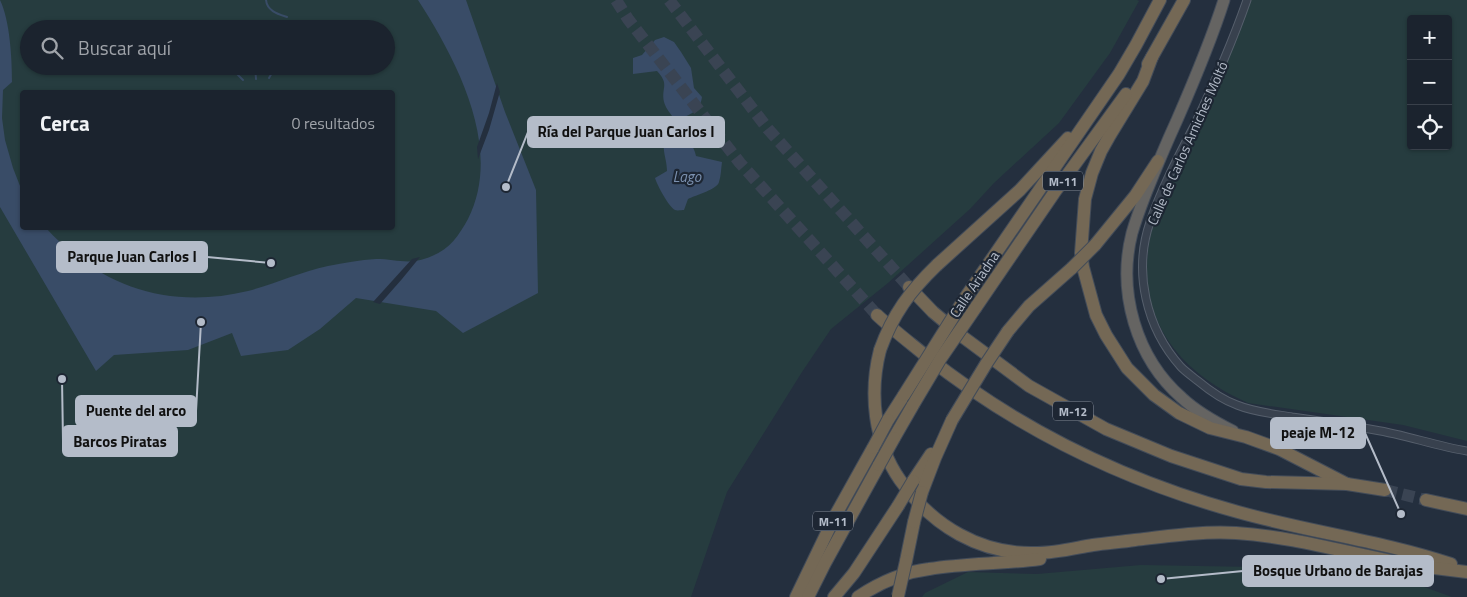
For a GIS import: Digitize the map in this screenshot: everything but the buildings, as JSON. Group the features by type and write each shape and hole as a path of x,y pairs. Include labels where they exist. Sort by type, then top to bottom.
{"highway":[{"name":"Calle Ariadna","path":"796,597 835,516 888,420 965,298 1098,105 1132,52 1160,0"},
{"name":"Calle Ariadna","path":"808,597 878,465 941,358 1054,193 1152,57 1184,0"},
{"path":"1224,0 1193,85 1158,161 1132,232 1128,252 1127,278 1128,296 1135,328 1141,343 1164,381 1181,398 1208,418 1246,437 1280,449 1347,484"},
{"path":"1152,57 1143,81 1101,152 1085,199 1081,253 1088,286 1096,315 1106,336 1127,368 1141,384 1166,404 1197,422 1227,433 1246,437"},
{"path":"1098,105 1020,190 916,286 906,298 891,324 880,350 876,366 874,391 876,418 893,471 911,497 927,513 958,534 980,544 1006,551 1037,553 1183,533 1235,533 1287,539 1418,566 1467,571"},
{"path":"834,597 854,573 898,506 1008,331 1029,306 1095,245 1136,196 1158,161"},
{"name":"M-12","path":"908,287 933,312 963,337 1029,386 1106,430 1171,456 1242,479 1266,482 1347,484 1385,490"},
{"name":"M-12","path":"877,315 941,368 994,405 1067,447 1142,480 1188,497 1238,512 1420,554 1467,571"},
{"path":"898,597 922,492 952,420"},
{"path":"1426,500 1467,509"},
{"path":"858,597 896,577 928,569 1025,561 1074,554 1133,540"}],"street":[{"name":"Calle de Carlos Arniches Moltó","path":"1247,0 1228,53 1166,181 1149,222 1144,244 1142,272 1144,291 1152,322 1169,351 1182,368 1212,392 1238,406 1278,415 1395,433 1467,451"}],"green space":[{"path":"0,0 1139,1 1110,53 1059,123 994,183 970,209 888,283 831,329 727,492 691,597 0,597"},
{"path":"1251,0 1467,0 1467,441 1403,425 1248,403 1222,390 1200,374 1180,357 1165,336 1155,314 1148,289 1147,262 1151,233 1164,197 1205,112"},
{"path":"1141,565 1256,567 1416,584 1452,597 922,597 925,593 968,572 1037,574"}],"water":[{"path":"0,0 8,29 12,72 12,82 3,90 2,118 5,140 20,186 20,230 48,230 89,265 113,279 138,289 164,295 191,297 219,296 248,291 328,266 376,259 417,261 438,253 453,241 468,219 478,192 481,163 478,134 471,105 460,76 433,23 418,0 466,0 505,112 536,190 538,293 463,333 436,311 356,298 320,329 288,350 241,356 232,333 188,350 114,355 96,371 0,207"},
{"path":"664,37 674,42 681,52 691,68 694,88 702,97 696,110 689,115 675,120 665,105 663,97 664,83 657,71 633,74 633,58 642,55 655,40"},
{"name":"Lago","path":"675,131 689,141 696,156 722,162 718,185 688,199 684,210 672,208 655,178 667,171 664,144 669,135"}],"pier":[{"path":"497,83 500,92 478,159 477,147"},
{"path":"420,257 380,304 373,302 412,259"}],"waterway":[{"path":"266,0 268,7 287,17"},
{"path":"238,75 243,80"},
{"path":"256,75 256,79"}],"tunnel":[{"path":"616,0 628,19 740,163 877,315"},
{"path":"669,0 768,129 909,287"},
{"path":"1385,490 1426,500"}],"place":[{"name":"Ría del Parque Juan Carlos I","path":"506,187"},
{"name":"Parque Juan Carlos I","path":"271,263"},
{"name":"Puente del arco","path":"201,322"},
{"name":"Barcos Piratas","path":"62,379"},
{"name":"peaje M-12","path":"1401,514"},
{"name":"Bosque Urbano de Barajas","path":"1161,579"}]}
